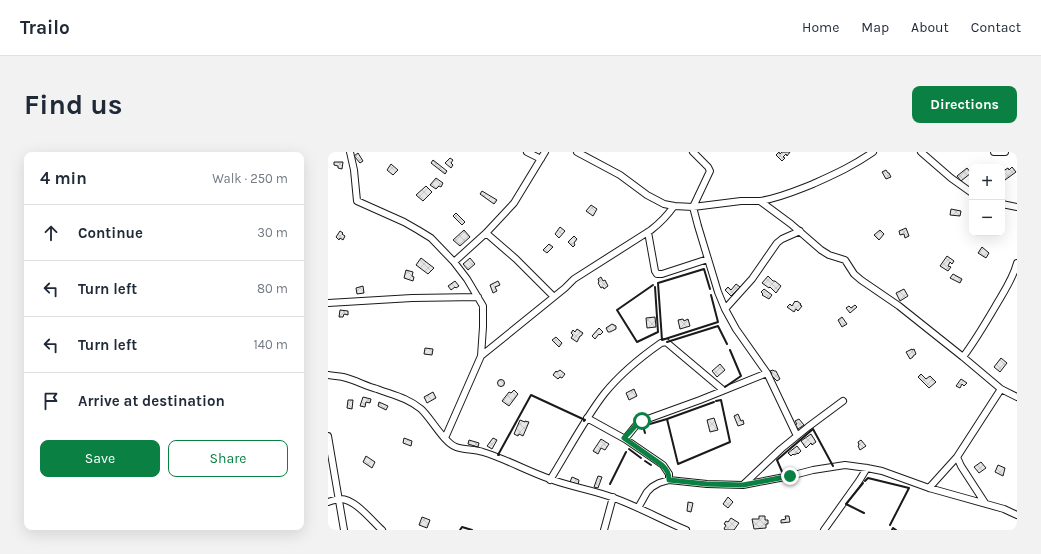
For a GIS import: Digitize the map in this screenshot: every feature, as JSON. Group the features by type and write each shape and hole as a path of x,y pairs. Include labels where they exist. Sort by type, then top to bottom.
{"street":[{"path":"350,152 354,170 357,201 398,219 431,238 454,262 467,279 483,306 481,356 445,438"},
{"path":"527,152 541,159"},
{"path":"454,262 486,233 514,203 545,152"},
{"path":"577,152 620,174 647,195 664,204 693,207 777,198 841,172 873,152"},
{"path":"693,152 710,171 693,207 718,292 736,329 767,373 797,436"},
{"path":"921,152 951,178 969,191"},
{"path":"994,152 1005,152"},
{"path":"760,201 779,214 821,250 829,255 845,260 854,274 861,280 893,302 1001,389 1017,397"},
{"path":"1005,205 1017,207"},
{"path":"481,356 586,270 648,232 664,219 674,206"},
{"path":"725,309 752,279 777,243 782,239 800,231"},
{"path":"648,232 655,271 658,274 708,259"},
{"path":"486,233 516,259 554,297"},
{"path":"963,357 985,324 1006,288 1017,263"},
{"path":"328,303 478,297"},
{"path":"550,480 587,418 605,393 625,372 663,342 666,342 723,390"},
{"path":"624,438 638,423 642,421 767,373"},
{"path":"328,375 351,380 408,400 427,415 445,438 455,447 482,451 550,480 613,497 686,530"},
{"path":"929,488 957,457 1001,389"},
{"path":"743,485 797,436 843,401"},
{"path":"587,418 624,438 662,465 669,474 669,480"},
{"path":"328,436 344,530"},
{"path":"957,457 961,466 985,503"},
{"path":"638,508 647,492 652,487 669,480 707,484 743,485 813,470 845,466 867,468 882,472 929,488 1004,508 1017,515"},
{"path":"824,530 867,468"},
{"path":"604,530 613,497"},
{"path":"328,502 339,498 347,500 382,530"}],"building":[{"path":"779,152 780,154 782,152 790,152 787,156 786,154 783,157 785,158 782,161 776,155"},
{"path":"358,153 363,161 360,163 354,156"},
{"path":"450,158 453,160 451,163 453,165 451,168 445,163"},
{"path":"433,160 447,171 445,174 431,163"},
{"path":"334,162 343,162 342,169 334,165"},
{"path":"391,164 398,170 393,175 387,170"},
{"path":"1012,167 1016,172 1005,180 1005,170 1008,168 1009,170"},
{"path":"967,168 969,170 969,175 961,181 957,176"},
{"path":"886,170 891,177 886,179 882,172"},
{"path":"436,178 443,183 441,187 439,186 436,189 430,185"},
{"path":"426,186 432,192 423,201 416,195"},
{"path":"482,191 497,200 494,204 480,194"},
{"path":"591,205 597,209 593,216 586,211"},
{"path":"951,209 961,211 960,216 950,215"},
{"path":"456,213 465,222 462,225 453,216"},
{"path":"560,227 565,231 559,238 555,234"},
{"path":"906,228 909,236 905,238 904,234 900,235 899,231"},
{"path":"464,230 470,237 460,246 453,240"},
{"path":"880,230 884,234 879,240 874,235"},
{"path":"340,231 345,236 343,240 340,238 339,240 336,237"},
{"path":"574,236 577,239 573,247 568,242"},
{"path":"549,244 553,247 547,253 543,250"},
{"path":"982,247 989,253 986,258 978,253"},
{"path":"947,256 954,261 952,264 950,262 948,266 951,267 948,271 940,266"},
{"path":"421,258 434,268 428,274 416,265"},
{"path":"470,258 475,264 468,270 463,264"},
{"path":"406,270 413,272 413,281 404,278"},
{"path":"953,274 962,279 960,283 950,278"},
{"path":"768,276 781,286 776,293 770,287 769,288 762,283"},
{"path":"601,277 603,281 605,280 608,286 604,289 603,287 601,288 598,283 598,279"},
{"path":"455,281 459,286 451,290 448,286"},
{"path":"498,281 500,285 495,287 497,291 493,293 490,285"},
{"path":"736,284 740,287 731,296 725,290 728,287 731,290"},
{"path":"363,286 364,293 357,294 356,288"},
{"path":"764,289 772,295 769,299 762,295 763,294 761,292"},
{"path":"904,289 908,296 900,301 896,293"},
{"path":"795,301 802,306 798,311 796,309 794,312 787,307 790,304 792,306"},
{"path":"855,305 857,307 850,313 846,308 849,306 851,308"},
{"path":"340,310 348,311 348,315 344,314 343,317 339,317"},
{"path":"655,317 656,327 647,328 646,318"},
{"path":"842,317 847,324 842,327 838,320"},
{"path":"683,319 684,321 688,319 690,326 680,329 678,320"},
{"path":"612,324 616,326 616,329 608,332 606,328"},
{"path":"599,328 603,332 595,339 592,336"},
{"path":"577,329 583,333 577,342 571,338 573,335 571,333 573,330 575,332"},
{"path":"556,337 562,343 559,347 552,340"},
{"path":"425,348 433,349 432,355 424,354"},
{"path":"914,349 916,354 910,359 906,352"},
{"path":"1001,358 1007,363 1000,372 994,367"},
{"path":"720,364 725,370 717,377 712,371"},
{"path":"560,370 565,374 562,378 560,377 558,379 553,375 556,371 557,372"},
{"path":"770,371 776,371 780,379 777,381 771,375 772,374"},
{"path":"921,374 926,379 930,376 936,382 929,388 918,377"},
{"path":"501,379 504,380 504,386 501,387 498,386 497,383 498,380"},
{"path":"961,379 967,383 964,386 962,384 960,388 956,386"},
{"path":"634,389 637,396 629,400 626,393"},
{"path":"514,390 518,394 509,406 502,401 509,392 511,393"},
{"path":"433,392 436,398 427,403 424,397"},
{"path":"363,397 371,399 370,403 366,402 365,407 360,406"},
{"path":"348,400 353,400 352,409 347,408"},
{"path":"379,402 388,406 386,410 378,406"},
{"path":"738,414 741,421 743,420 744,424 738,426 734,416"},
{"path":"714,418 718,430 710,432 707,420"},
{"path":"799,419 804,425 798,429 795,425 797,424 795,421"},
{"path":"520,420 529,422 523,436 514,434"},
{"path":"811,434 816,442 812,445 811,443 806,448 801,441"},
{"path":"404,438 412,441 411,446 403,443"},
{"path":"493,438 497,440 492,449 487,446"},
{"path":"601,439 609,444 605,450 601,448 598,454 593,451"},
{"path":"469,440 479,443 478,447 468,444"},
{"path":"861,440 866,446 860,450 858,442"},
{"path":"797,446 801,451 798,454 793,454 791,456 788,453"},
{"path":"366,456 375,462 372,468 363,462"},
{"path":"981,462 986,468 979,473 974,467"},
{"path":"998,465 1005,468 1003,476 995,472"},
{"path":"598,476 602,477 598,488 594,487"},
{"path":"572,477 579,480 578,485 570,482"},
{"path":"728,497 733,502 728,508 723,504"},
{"path":"688,502 693,503 691,512 687,511"},
{"path":"759,516 765,516 765,520 768,520 768,524 766,524 766,528 754,529 752,519 759,519"},
{"path":"785,516 789,516 790,522 781,523 781,520 786,519"},
{"path":"422,517 430,520 427,528 419,525"},
{"path":"731,518 739,523 734,530 724,529 726,525 724,524"}],"wall":[{"path":"710,289 704,269 658,283 662,340 718,322 711,295"},
{"path":"653,285 617,310 637,342 658,332 655,287"},
{"path":"667,342 718,326 727,344"},
{"path":"725,387 741,376 730,350"},
{"path":"499,455 531,395 585,420 584,421"},
{"path":"714,402 667,419 678,464 730,442 721,400 716,401"},
{"path":"645,433 643,426 667,419"},
{"path":"783,474 777,460 813,429 833,466"},
{"path":"629,449 641,458"},
{"path":"610,484 626,452"},
{"path":"645,461 651,465"},
{"path":"865,481 868,478 909,488 890,525"},
{"path":"863,483 846,504 864,513"},
{"path":"460,530 462,527 472,530"},
{"path":"892,530 893,528 896,530"}],"route":[{"path":"642,421 638,423 624,438 662,465 669,474 669,480 707,484 743,485 790,476"}]}
